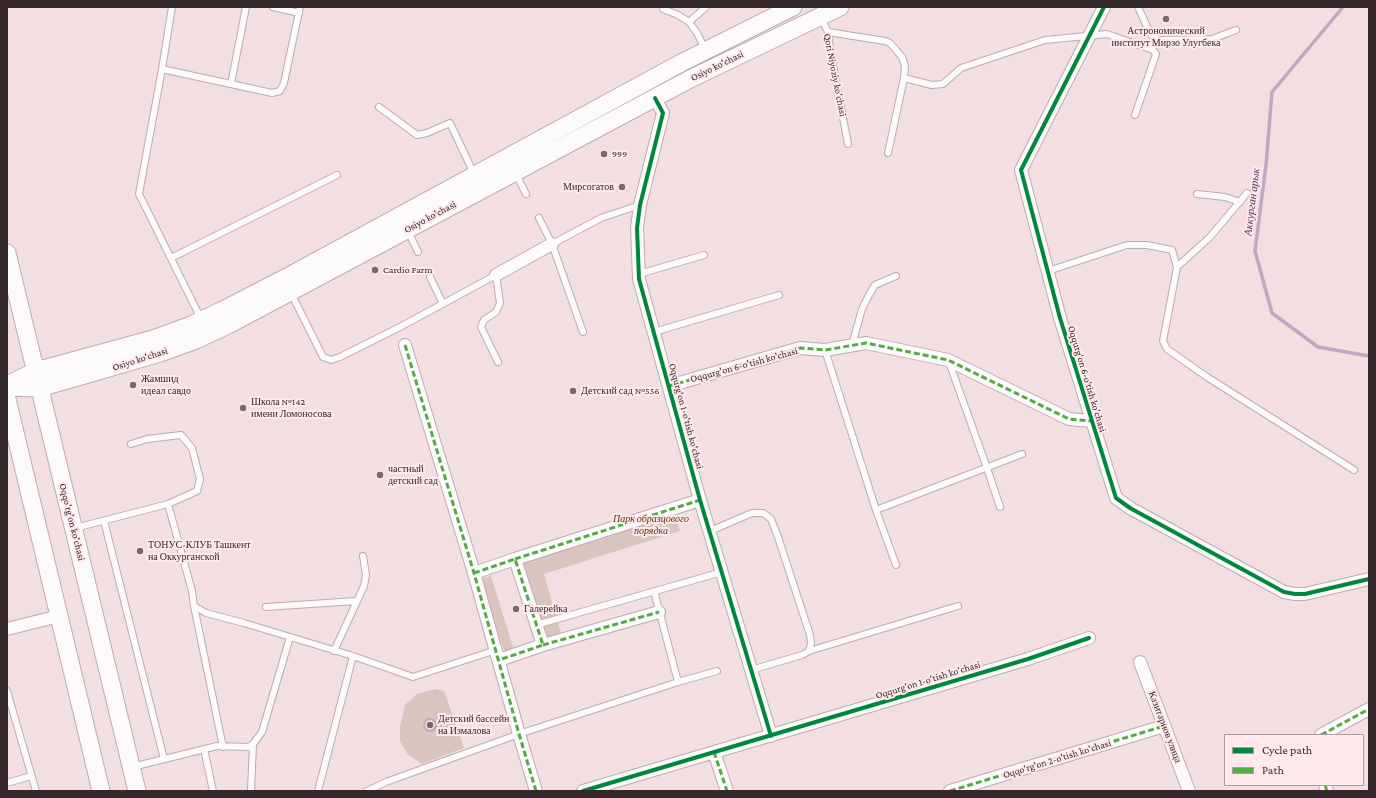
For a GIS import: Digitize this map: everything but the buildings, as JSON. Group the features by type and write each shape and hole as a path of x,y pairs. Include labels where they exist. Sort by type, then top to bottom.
{"main road":[{"name":"Osiyo ko'chasi","path":"7,386 36,371 153,339 202,320 290,276 647,82 793,7"},
{"name":"Osiyo ko'chasi","path":"7,386 40,388 124,364 196,340 230,324 819,12 840,7"},
{"path":"706,51 715,67"},
{"path":"647,82 655,98"},
{"name":"Oqqo'rg'on ko'chasi","path":"7,253 137,791"},
{"path":"7,399 101,791"}],"street":[{"name":"Oqqurg'on 6-o'tish ko'chasi","path":"1104,7 1021,170 1060,318 1116,498 1130,508 1284,592 1305,594 1369,579"},
{"name":"Oqqurg'on 1-o'tish ko'chasi","path":"655,98 663,113 640,205 637,228 639,279 700,500 771,736"},
{"path":"496,275 552,244"},
{"name":"Oqqurg'on 6-o'tish ko'chasi","path":"669,386 800,348 825,350 866,343 948,360 1069,419 1092,420"},
{"path":"406,345 474,573 518,734 536,791"},
{"path":"474,573 700,500"},
{"path":"515,559 543,645"},
{"path":"497,655 543,645 659,612"},
{"path":"7,629 59,616"},
{"name":"Oqqurg'on 1-o'tish ko'chasi","path":"583,791 771,736 1089,638"},
{"name":"Казитарнов улица","path":"1140,662 1189,791"},
{"path":"1323,734 1369,709"},
{"name":"Oqqo'rg'on 2-o'tish ko'chasi","path":"950,791 1164,726"},
{"path":"714,752 727,791"}],"lane":[{"path":"172,7 139,194 202,320"},
{"path":"231,84 246,7"},
{"path":"162,69 272,93 280,91 284,83 300,10 273,7"},
{"path":"663,7 663,9 678,15 689,22 697,33 706,51"},
{"path":"689,22 706,7"},
{"path":"1138,7 1151,35 1158,40 1212,39 1236,30"},
{"name":"Qori Niyoziy ko'chasi","path":"819,12 828,32 848,144"},
{"path":"828,32 885,41 890,43 902,57 905,66 904,78 888,153"},
{"path":"904,78 932,85 943,84 961,68 1045,40 1106,34 1152,50 1156,54 1135,114"},
{"path":"379,107 417,135 427,133 450,123 475,175"},
{"path":"515,172 526,194"},
{"path":"171,258 337,175"},
{"path":"1177,267 1210,237 1247,193"},
{"path":"1197,194 1225,196 1240,202"},
{"path":"552,244 601,218 640,205"},
{"path":"538,218 552,244 583,332"},
{"path":"407,229 418,252"},
{"path":"1048,271 1127,245 1147,245 1172,250 1177,267 1163,341 1167,349 1207,377 1354,470"},
{"path":"639,274 704,255"},
{"path":"290,292 323,357 331,360 347,354 496,275 500,303 496,312 484,320 482,327 498,362"},
{"path":"852,345 862,309 875,285 896,276"},
{"path":"430,277 442,304"},
{"path":"654,332 779,295"},
{"path":"825,350 876,510 896,565"},
{"path":"948,360 1000,506"},
{"path":"74,528 168,504 197,491 200,479 192,448 181,435 147,439 131,444"},
{"path":"876,510 1022,454"},
{"path":"168,504 192,591 223,746"},
{"path":"710,531 752,513 763,513 771,519 810,635 811,643 809,651"},
{"path":"104,520 164,759"},
{"path":"334,651 364,586 366,575 363,556"},
{"path":"536,625 722,572"},
{"path":"654,591 678,682"},
{"path":"266,607 356,601"},
{"path":"194,606 206,614 353,656 413,677 497,655"},
{"path":"751,670 958,606"},
{"path":"131,767 217,746 249,747 253,744 262,732 290,637"},
{"path":"318,791 353,656"},
{"path":"367,791 386,782 518,734 678,682 717,671"},
{"path":"7,691 36,791"},
{"path":"251,791 253,744"},
{"path":"204,750 213,791"},
{"path":"7,783 32,776"}],"green space":[{"name":"Парк образцового порядка","path":"671,503 680,531 544,574 562,637 545,643 516,553"},
{"path":"491,576 514,650 505,653 480,579"},
{"path":"435,689 444,691 464,748 422,764 408,755 400,741 400,726 405,705 417,694"}],"shaded area":[{"name":"Детский бассейн на Измалова","path":"430,718 435,720 437,725 435,730 430,732 425,730 423,725 425,720"}],"waterway":[{"name":"Аккурган арык","path":"1343,7 1272,92 1266,165 1255,251 1272,313 1318,347 1369,356"}],"marked path":[{"path":"669,386 800,348 825,350 866,343 948,360 1069,419 1092,421"},
{"path":"405,345 474,573 536,791"},
{"path":"515,559 700,500"},
{"path":"474,573 515,559 543,645 499,660"},
{"path":"543,645 659,612"},
{"path":"1323,734 1369,709"},
{"path":"950,791 1164,726"},
{"path":"714,752 727,791"},
{"path":"1325,786 1327,791"}],"cycle path":[{"path":"1104,7 1021,170 1060,318 1116,498 1130,508 1284,592 1305,594 1369,579"},
{"path":"655,98 663,113 640,205 637,228 639,279 700,500 771,736"},
{"path":"583,791 1028,659 1089,638"}],"place":[{"name":"Астрономический институт Мирзо Улугбека","path":"1166,19"},
{"name":"999","path":"604,154"},
{"name":"Мирсогатов","path":"622,187"},
{"name":"Cardio Farm","path":"375,270"},
{"name":"Жамшид идеал савдо","path":"133,385"},
{"name":"Детский сад №556","path":"573,391"},
{"name":"Школа №142 имени Ломоносова","path":"243,408"},
{"name":"частный детский сад","path":"380,475"},
{"name":"ТОНУС-КЛУБ Ташкент на Оккурганской","path":"140,551"},
{"name":"Галерейка","path":"516,609"},
{"name":"Детский бассейн на Измалова","path":"430,725"}]}
